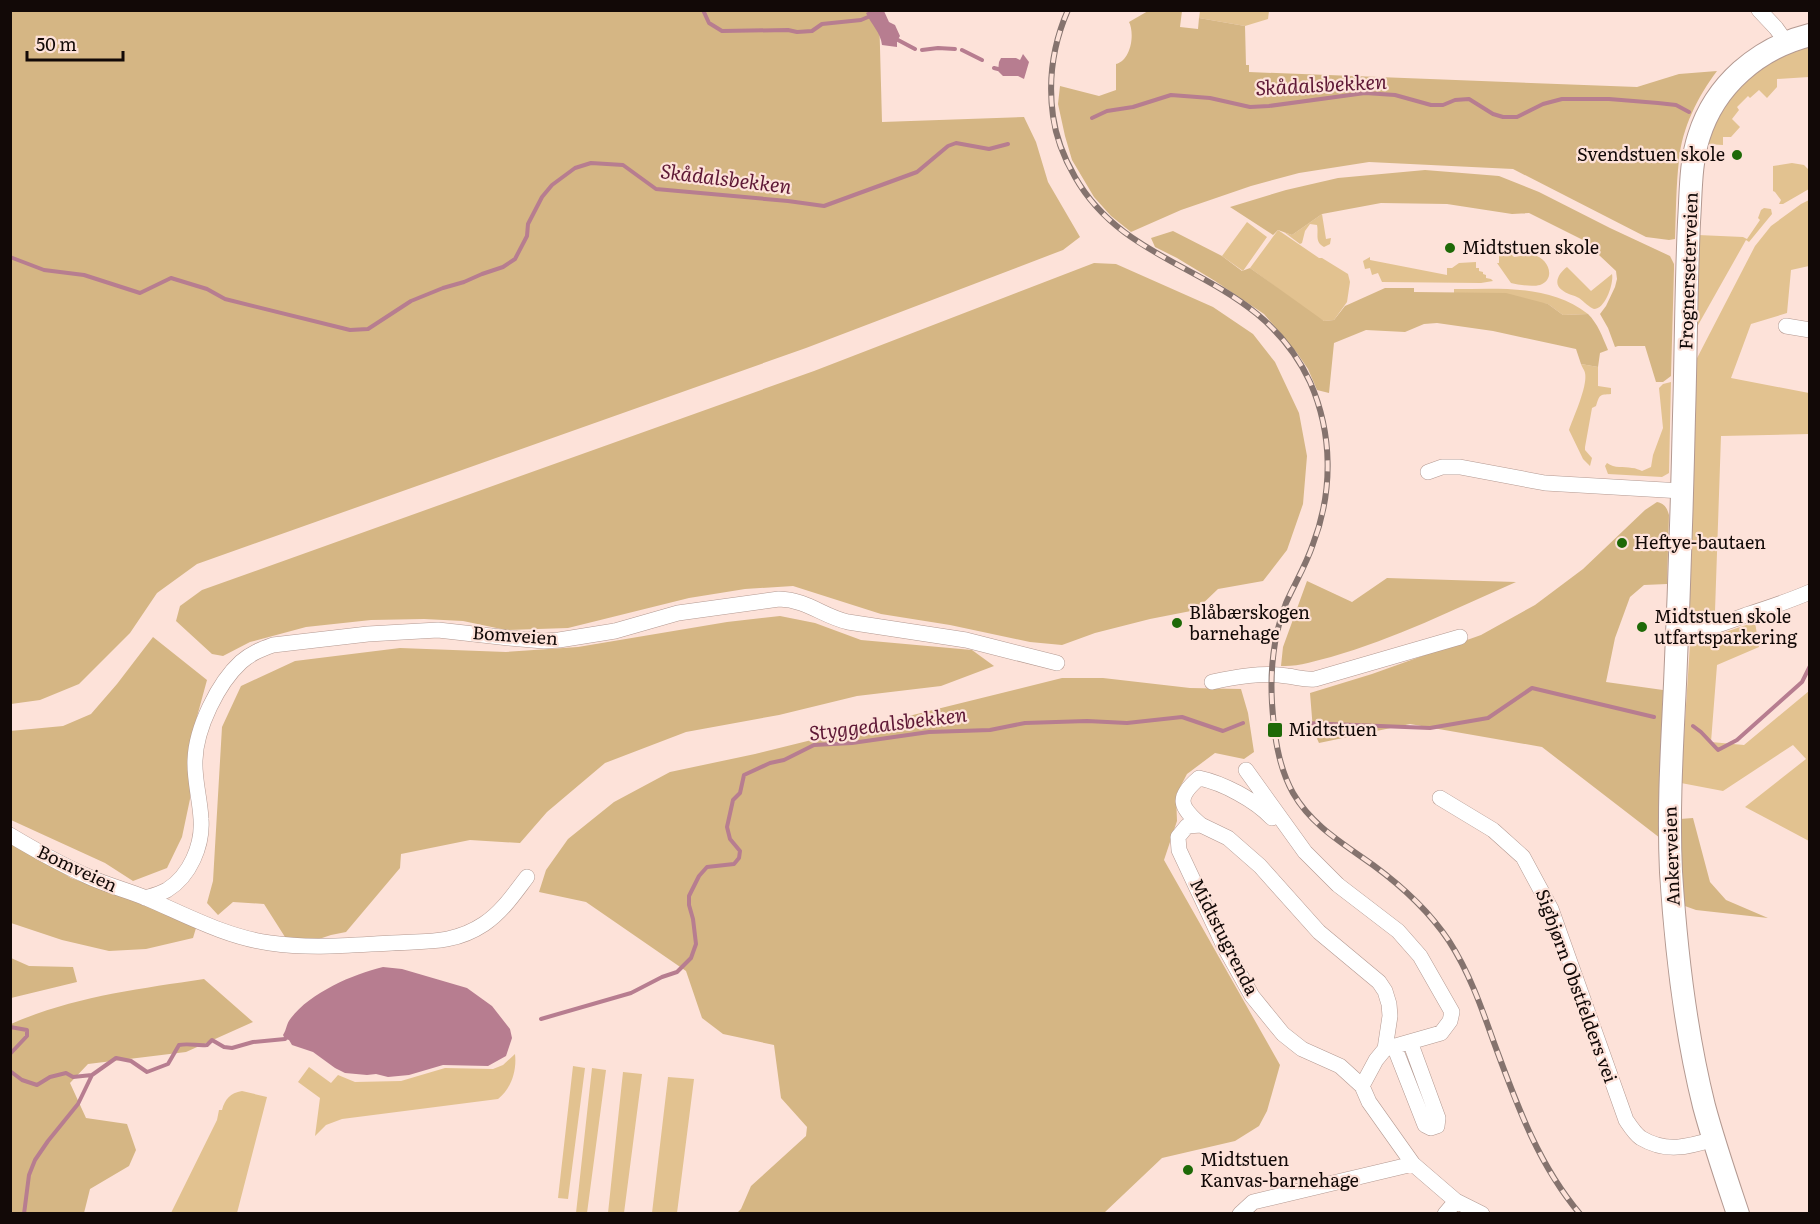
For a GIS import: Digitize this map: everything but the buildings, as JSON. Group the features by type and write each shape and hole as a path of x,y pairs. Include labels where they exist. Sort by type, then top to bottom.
{"main road":[{"name":"Frognerseterveien","path":"1682,491 1691,183 1699,134 1731,81 1757,58 1786,42 1809,35"},
{"name":"Ankerveien","path":"1682,491 1670,805 1672,891 1688,1026 1701,1092 1738,1214"}],"street":[{"path":"1759,10 1786,42"},
{"path":"1786,326 1809,330"},
{"path":"1428,472 1442,467 1460,467 1545,483 1682,491"},
{"path":"1677,633 1691,633 1706,629 1809,592"},
{"name":"Bomveien","path":"145,898 172,886 190,865 198,848 201,821 195,761 197,742 214,700 223,684 242,661 261,649 273,645 368,634 438,630 544,641 559,640 615,631 678,613 779,598 803,602 839,620 966,640 1057,663"},
{"path":"1212,682 1257,675 1315,679 1460,637"},
{"path":"1246,770 1305,852"},
{"path":"1362,1086 1376,1060 1389,1048 1442,1033 1450,1021 1452,1012 1420,956 1398,931 1338,885 1261,806 1212,781 1199,778 1188,788 1183,800 1186,812 1201,825 1228,838 1266,873 1307,921 1379,982 1385,991 1390,1016 1389,1048 1425,1125 1431,1128 1437,1126 1438,1118 1412,1047"},
{"name":"Sigbjørn Obstfelders vei","path":"1440,798 1493,830 1523,857 1534,876 1551,909 1626,1120 1640,1137 1660,1145 1685,1148 1714,1139"},
{"name":"Midtstugrenda","path":"1201,825 1187,826 1178,837 1179,850 1224,946 1252,996 1283,1035 1302,1049 1340,1066 1362,1086 1369,1102 1413,1164 1456,1201 1482,1214"},
{"name":"Bomveien","path":"10,835 87,876 240,936 281,945 339,947 417,943 446,939 467,933 494,917 508,903 526,877"},
{"path":"1240,1214 1253,1202 1413,1164"},
{"path":"1445,1214 1456,1201"}],"shaded area":[{"path":"10,11 879,11 882,122 1024,117 1036,142 1048,182 1080,237 1063,250 806,348 197,564 157,593 130,633 79,684 40,700 11,704"},
{"path":"884,11 889,22 895,25 900,36 897,47 882,45 866,13"},
{"path":"1148,11 1182,11 1180,27 1198,29 1199,18 1245,26 1246,65 1249,65 1249,72 1637,87 1679,74 1717,71 1697,102 1687,124 1681,148 1675,239 1646,237 1513,169 1369,162 1299,173 1251,186 1181,210 1131,232 1111,216 1094,197 1072,160 1058,104 1060,86 1099,96 1116,90 1116,64 1125,57 1130,46 1132,33 1129,22"},
{"path":"1200,11 1269,11 1268,19 1245,26 1199,18"},
{"path":"1809,44 1809,77 1777,79 1777,87 1767,98 1759,90 1750,98 1748,96 1737,107 1739,110 1732,119 1740,127 1731,137 1723,137 1723,145 1706,144 1732,93 1773,58"},
{"path":"1023,54 1029,62 1024,79 1018,76 1003,76 998,71 1001,58 1020,60"},
{"path":"1792,163 1804,165 1809,170 1809,189 1779,204 1781,200 1773,191 1773,166"},
{"path":"1425,170 1499,176 1539,192 1670,256 1674,264 1671,376 1663,382 1656,382 1645,346 1615,347 1600,314 1615,287 1616,271 1583,240 1529,213 1512,214 1447,204 1381,203 1322,214 1292,235 1278,230 1273,235 1230,207 1286,190 1338,178"},
{"path":"1809,200 1809,266 1791,270 1787,313 1751,324 1731,378 1809,393 1809,434 1721,436 1715,611 1688,615 1694,364 1755,246 1771,226"},
{"path":"1764,208 1771,209 1772,214 1749,242 1746,240 1697,327 1698,235 1747,239 1760,220 1758,218"},
{"path":"1322,214 1326,239 1331,238 1330,244 1324,247 1318,240 1317,225 1310,224 1300,244 1284,232 1292,235"},
{"path":"1247,222 1267,237 1243,271 1222,256"},
{"path":"1278,230 1319,258 1348,274 1350,282 1347,302 1334,320 1324,321 1318,318 1250,268"},
{"path":"1173,231 1222,256 1242,271 1250,268 1324,321 1334,320 1345,306 1385,288 1414,288 1414,292 1506,293 1548,304 1563,315 1588,314 1597,326 1608,350 1600,353 1598,367 1581,364 1576,349 1493,331 1437,323 1424,324 1405,332 1366,330 1334,343 1329,393 1317,390 1308,369 1297,353 1264,314 1215,281 1155,247 1151,238"},
{"path":"1509,252 1514,257 1533,255 1543,260 1548,268 1548,278 1537,286 1511,283 1497,263 1499,263 1499,256"},
{"path":"1370,257 1370,260 1447,275 1447,268 1452,268 1459,263 1476,262 1476,268 1486,275 1486,278 1493,281 1481,283 1382,282 1378,273 1372,275 1370,268 1365,269 1363,261"},
{"path":"1094,263 1116,264 1213,307 1253,334 1275,362 1299,413 1307,456 1303,504 1287,550 1263,581 1218,589 1196,610 1095,633 1062,645 1030,642 950,625 881,614 793,586 745,589 689,598 568,628 506,630 463,621 424,619 371,620 306,627 250,642 223,656 212,654 176,621 180,606 202,590 814,371"},
{"path":"1567,267 1591,291 1612,274 1610,289 1602,305 1594,309 1559,287 1558,278"},
{"path":"1454,289 1506,289 1541,293 1573,304 1588,314 1563,315 1548,304 1454,293"},
{"path":"1581,364 1598,367 1598,386 1611,388 1611,394 1600,396 1596,406 1592,408 1585,447 1592,458 1590,466 1583,459 1569,430 1584,386 1585,373"},
{"path":"1671,382 1669,473 1662,477 1608,474 1605,466 1607,463 1642,471 1651,467 1663,428 1659,388"},
{"path":"1657,502 1665,507 1669,515 1667,584 1644,585 1630,597 1615,638 1606,682 1663,690 1660,838 1542,747 1410,724 1319,743 1313,730 1310,693 1372,674 1481,635 1535,605 1583,569 1645,510"},
{"path":"1387,578 1516,582 1424,623 1355,650 1294,666 1281,666 1283,647 1307,581 1352,602"},
{"path":"780,616 815,623 861,640 972,650 994,666 941,686 857,696 779,715 686,732 605,763 547,812 520,843 470,840 401,854 400,868 346,932 310,942 285,937 264,904 233,902 218,915 207,903 213,881 222,727 241,686 295,661 400,648 506,652 578,647 727,622"},
{"path":"1755,622 1759,647 1717,665 1711,742 1744,745 1809,691 1809,841 1745,807 1806,759 1793,745 1723,791 1681,783 1690,644"},
{"path":"153,637 207,680 195,724 190,799 182,837 167,868 133,881 105,863 11,820 10,731 63,726 91,714"},
{"path":"1062,678 1103,678 1190,688 1241,689 1248,713 1254,752 1244,759 1215,753 1187,774 1176,795 1177,821 1164,860 1280,1065 1267,1111 1259,1126 1235,1141 1162,1158 1104,1213 737,1213 751,1186 806,1136 807,1127 781,1098 774,1045 723,1034 702,1018 686,971 586,902 539,892 546,870 568,839 614,802 670,772 755,754"},
{"path":"1693,818 1710,882 1726,900 1768,918 1696,910 1682,905 1680,819"},
{"path":"10,839 71,878 148,905 196,928 193,938 146,949 109,951 62,940 11,923"},
{"path":"11,958 29,966 73,967 77,982 11,998"},
{"path":"383,967 402,969 467,988 492,1006 510,1029 512,1038 506,1056 488,1066 443,1065 409,1075 388,1077 376,1074 345,1073 313,1052 292,1045 289,1040 285,1039 283,1035 289,1020 309,1000 359,974"},
{"path":"204,979 253,1022 186,1052 88,1064 70,1083 86,1118 127,1124 136,1150 129,1166 90,1189 84,1213 11,1213 11,1024 81,1001"},
{"path":"515,1054 512,1079 503,1095 498,1099 342,1119 326,1125 315,1136 320,1098 298,1082 309,1067 331,1083 338,1075 355,1082 401,1081 445,1068 493,1069 503,1065"},
{"path":"573,1066 585,1068 568,1199 558,1198"},
{"path":"592,1068 606,1070 587,1213 576,1213"},
{"path":"623,1072 642,1074 624,1213 608,1213"},
{"path":"668,1077 694,1079 677,1213 652,1213"},
{"path":"242,1091 267,1097 237,1213 171,1213 217,1120 219,1110 222,1110 231,1095"}],"waterway":[{"path":"703,10 709,23 722,31 812,31 822,24 861,20 868,17"},
{"path":"898,40 915,49"},
{"path":"922,50 955,49"},
{"path":"962,50 982,60"},
{"path":"994,68 998,69"},
{"name":"Skådalsbekken","path":"1092,118 1107,111 1133,107 1171,95 1210,98 1250,107 1365,93 1395,95 1431,105 1443,105 1455,100 1469,99 1493,114 1503,117 1517,117 1543,104 1562,99 1609,99 1658,103 1676,105 1689,112"},
{"name":"Skådalsbekken","path":"10,257 44,270 84,275 140,293 171,278 207,289 225,299 350,330 368,329 411,301 503,267 515,259 527,236 528,224 542,197 552,185 575,168 591,163 623,165 656,189 824,206 917,172 948,146 956,143 989,149 1008,144"},
{"name":"Styggedalsbekken","path":"1693,726 1718,750 1737,740 1802,682 1810,666"},
{"name":"Styggedalsbekken","path":"1305,723 1430,728 1488,718 1532,688 1654,717"},
{"name":"Styggedalsbekken","path":"541,1019 631,993 677,972 691,958 696,944 689,896 699,876 707,867 734,864 739,858 740,851 730,839 727,827 733,800 740,793 744,775 770,763 784,760 814,745 852,743 929,732 990,730 1025,723 1087,721 1127,723 1182,717 1223,731 1243,723"},
{"name":"Styggedalsbekken","path":"10,1027 27,1030 27,1036 10,1054"},
{"name":"Styggedalsbekken","path":"10,1071 22,1080 37,1085 50,1077 66,1073 73,1077 92,1075 116,1058 131,1061 147,1072 168,1064 179,1045 207,1045 212,1040 224,1047 232,1048 253,1042 285,1039"},
{"path":"24,1214 29,1175 35,1160 78,1104 92,1075"}],"railway":[{"path":"1068,10 1055,49 1051,89 1058,140 1075,177 1092,202 1113,223 1135,240 1209,282 1265,321 1288,345 1300,363 1318,402 1328,463 1324,504 1310,552 1282,615 1272,665 1274,726 1280,761 1288,783 1301,805 1319,825 1405,891 1433,920 1449,941 1474,989 1529,1131 1552,1174 1580,1214"}],"place":[{"name":"Svendstuen skole","path":"1737,155"},
{"name":"Midtstuen skole","path":"1450,248"},
{"name":"Heftye-bautaen","path":"1622,543"},
{"name":"Blåbærskogen barnehage","path":"1177,623"},
{"name":"Midtstuen skole utfartsparkering","path":"1642,627"},
{"name":"Midtstuen","path":"1275,730"},
{"name":"Midtstuen Kanvas-barnehage","path":"1188,1170"}]}
